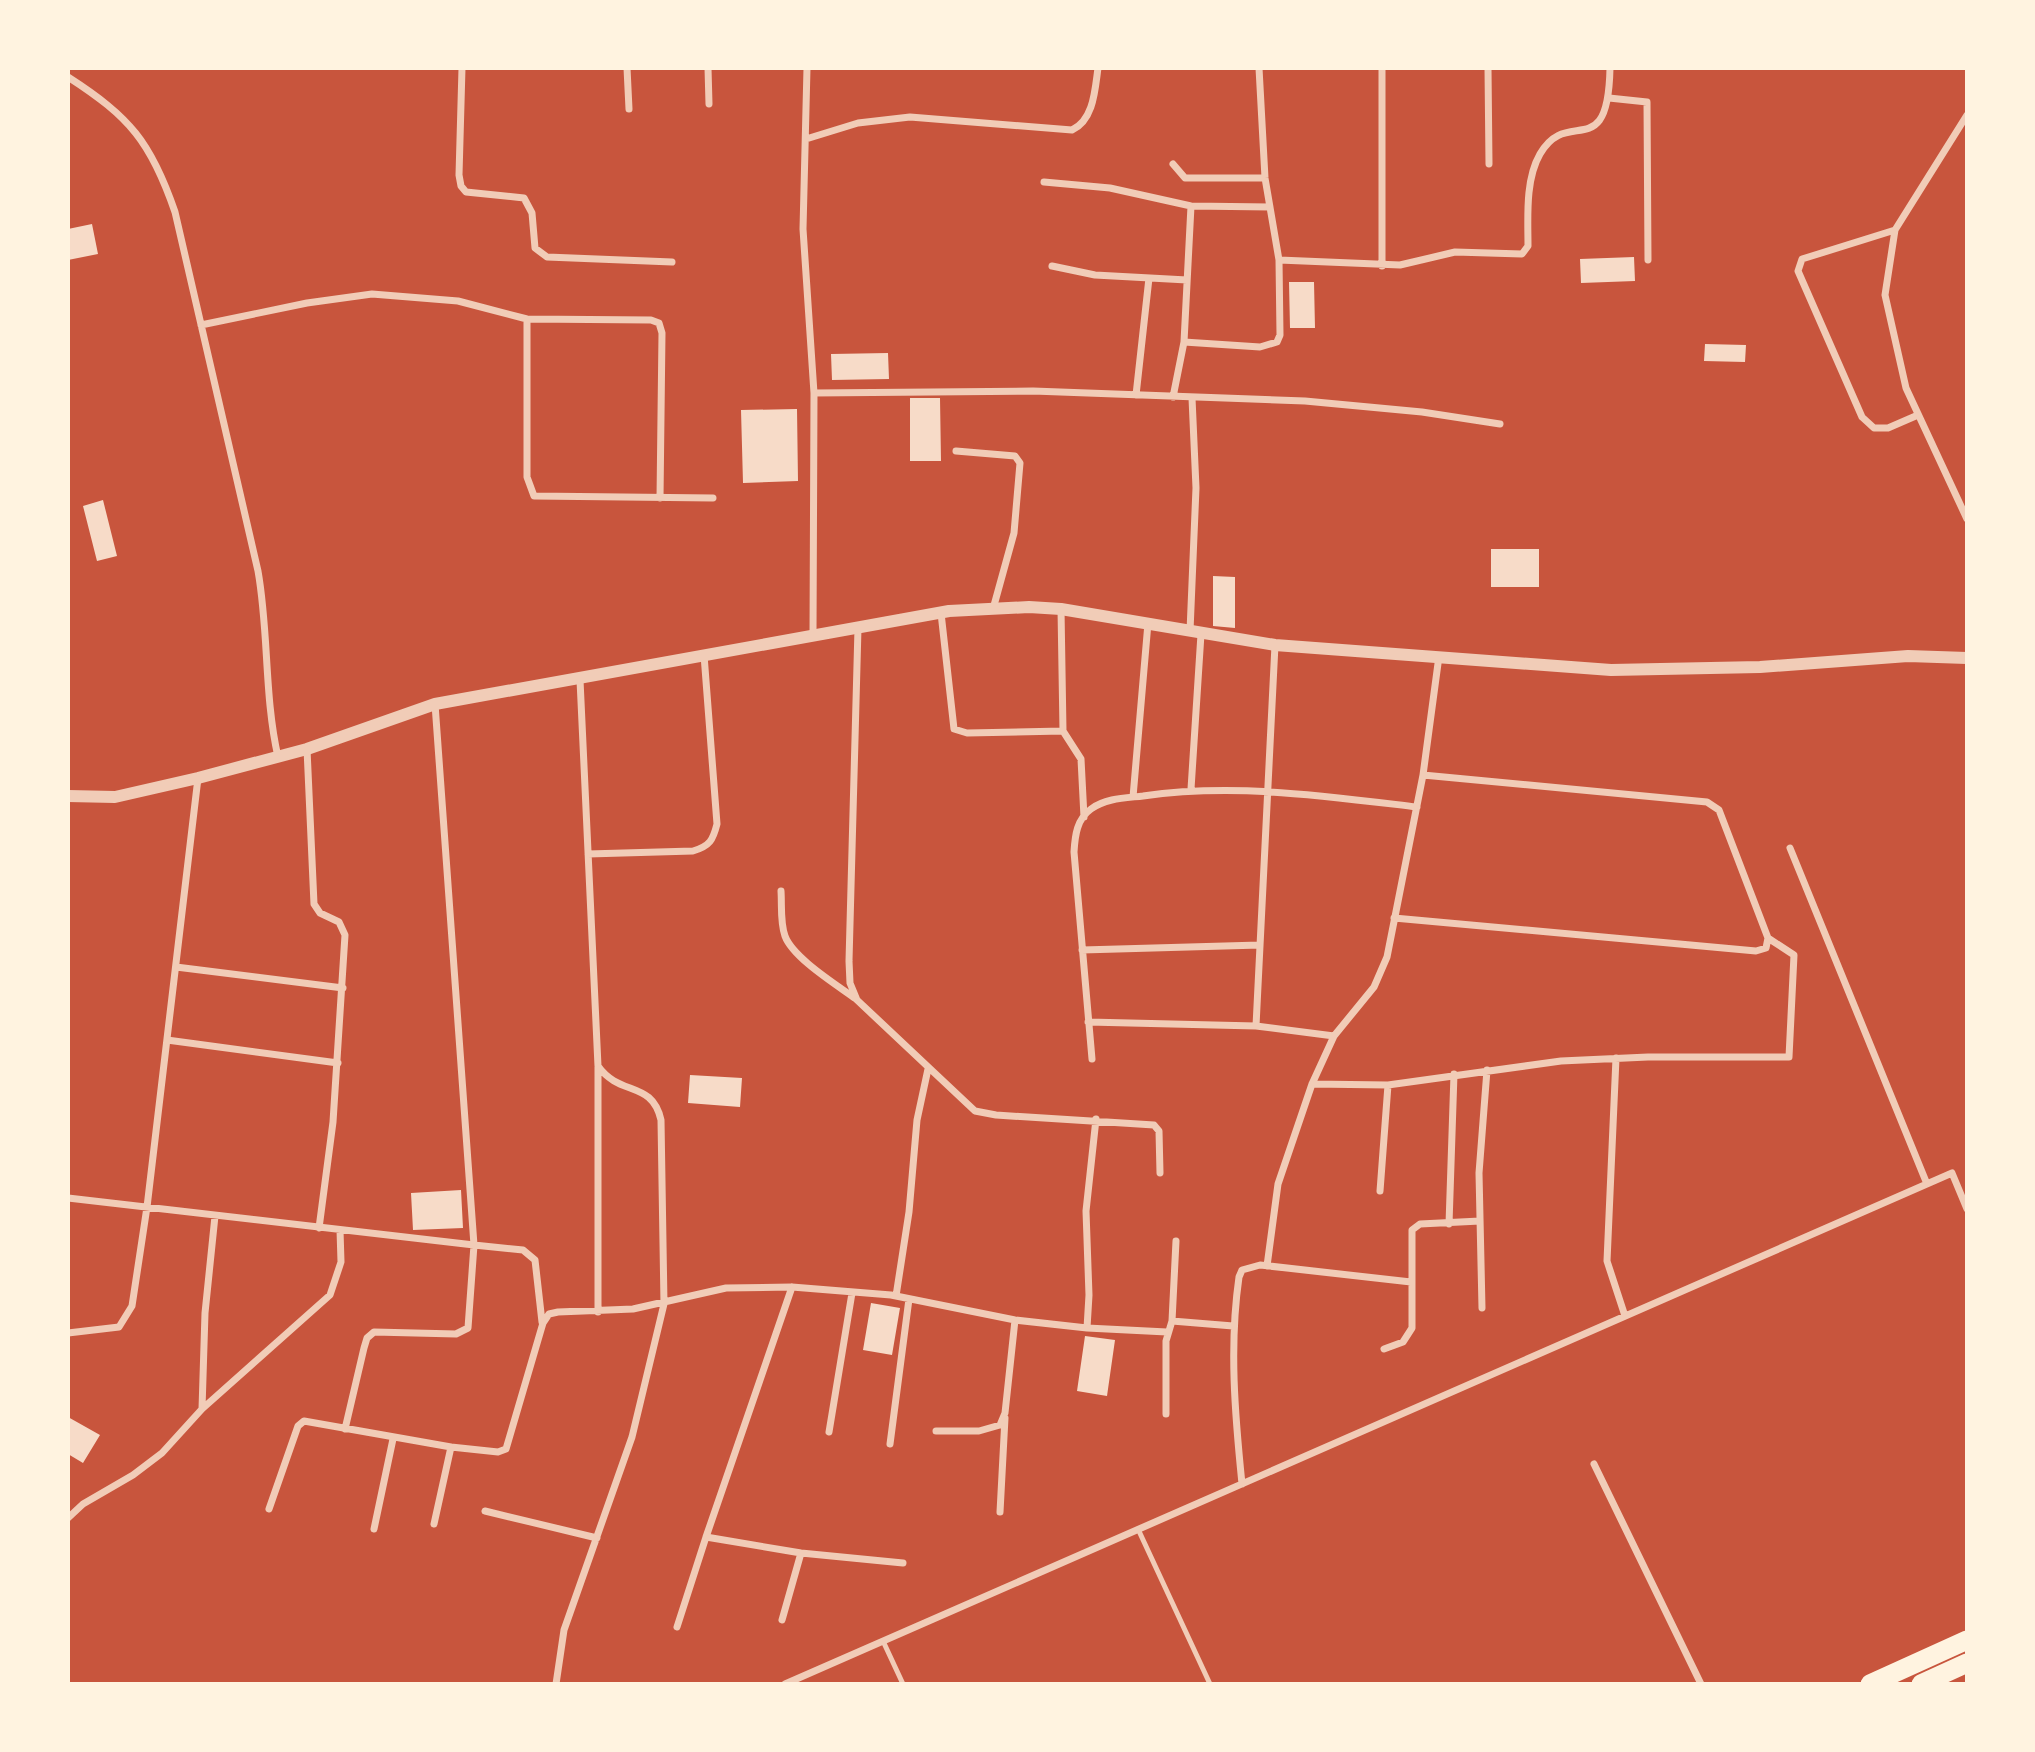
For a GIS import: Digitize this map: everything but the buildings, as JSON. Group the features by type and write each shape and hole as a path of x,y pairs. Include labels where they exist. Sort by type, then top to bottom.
{"highway":[{"path":"1870,1684 1967,1640"},
{"path":"1921,1684 1967,1663"}],"street":[{"path":"462,68 459,174 461,186 466,192 524,198 532,213 535,248 547,257 672,262"},
{"path":"627,68 629,109"},
{"path":"708,68 709,104"},
{"path":"807,68 803,229 814,393 813,636"},
{"path":"806,139 858,123 910,117 1072,130 1078,127 1093,102 1098,68"},
{"path":"1184,342 1260,347 1276,342 1282,323 1279,260 1265,178 1259,68"},
{"path":"1382,68 1382,266"},
{"path":"1488,68 1489,164"},
{"path":"1279,260 1382,266 1414,264 1455,252 1509,254 1526,251 1531,181 1540,153 1565,133 1590,129 1599,124 1609,98 1610,68"},
{"path":"68,77 107,102 142,137 175,212 258,571 264,607 267,705 278,757"},
{"path":"1609,98 1647,102 1648,260"},
{"path":"1967,115 1895,230 1885,295 1906,388 1967,519"},
{"path":"1173,164 1185,178 1265,178"},
{"path":"1044,181 1110,188 1191,206 1270,207"},
{"path":"1173,397 1184,342 1191,206"},
{"path":"1895,230 1802,260 1798,271 1862,417 1874,428 1888,428 1918,415"},
{"path":"1052,266 1096,275 1187,280"},
{"path":"1136,395 1149,278"},
{"path":"201,326 307,303 372,294 458,301 527,319 651,320 659,323 662,332 660,498"},
{"path":"527,319 527,477 534,496 713,498"},
{"path":"814,393 927,390 1305,401 1422,411 1500,424"},
{"path":"1191,789 1196,633 1196,488 1192,398"},
{"path":"956,452 1005,454 1015,456 1020,463 1021,478 1012,543 993,609"},
{"path":"68,796 115,797 198,778 307,749 435,704 941,613 993,609 1062,609 1275,645 1439,655 1611,670 1760,667 1908,656 1967,658"},
{"path":"1062,609 1063,731 1081,759 1084,817"},
{"path":"941,613 954,729 967,733 1063,731"},
{"path":"1133,797 1148,623"},
{"path":"857,1000 850,983 849,961 858,628"},
{"path":"1256,1026 1275,645"},
{"path":"588,854 693,851 709,845 714,837 717,824 704,655"},
{"path":"1267,1266 1278,1184 1312,1084 1334,1036 1374,987 1387,957 1423,775 1439,655"},
{"path":"580,680 598,1066 598,1312"},
{"path":"345,1429 364,1348 367,1338 374,1332 456,1334 468,1328 474,1245 435,704"},
{"path":"307,749 314,904 320,913 331,916 344,927 338,1063 319,1228"},
{"path":"1394,918 1756,951 1766,948 1768,938 1719,810 1707,802 1423,775"},
{"path":"68,1333 119,1327 127,1318 147,1207 198,778"},
{"path":"1092,1059 1074,852 1074,836 1084,817 1104,802 1191,789 1268,790 1417,807"},
{"path":"1790,848 1927,1184"},
{"path":"781,891 782,923 786,939 795,951 857,1000 975,1111 996,1115 1096,1119 1154,1125 1159,1131 1160,1173"},
{"path":"1312,1084 1388,1085 1487,1070 1616,1058 1789,1057 1794,955 1768,938"},
{"path":"1082,950 1260,945"},
{"path":"176,967 343,988"},
{"path":"1088,1022 1256,1026 1334,1036"},
{"path":"167,1040 338,1063"},
{"path":"1616,1058 1607,1261 1625,1316"},
{"path":"556,1684 564,1630 632,1437 664,1304 661,1120 657,1103 646,1092 622,1087 607,1079 598,1066"},
{"path":"896,1296 909,1212 917,1120 928,1069"},
{"path":"1482,1308 1479,1173 1487,1070"},
{"path":"1448,1224 1454,1074"},
{"path":"1380,1191 1388,1085"},
{"path":"1087,1328 1089,1295 1086,1211 1096,1119"},
{"path":"785,1684 1952,1173 1967,1209"},
{"path":"68,1198 523,1250 534,1260 542,1323 511,1441 506,1449 498,1452 393,1439 311,1421 298,1426 269,1509"},
{"path":"202,1409 205,1313 215,1216"},
{"path":"1384,1349 1403,1342 1412,1328 1412,1230 1415,1225 1480,1221"},
{"path":"68,1518 83,1504 133,1475 162,1453 202,1409 330,1295 341,1262 340,1230"},
{"path":"1166,1414 1167,1332 1172,1321 1176,1241"},
{"path":"1242,1484 1235,1409 1233,1326 1242,1270 1250,1266 1267,1266 1411,1282"},
{"path":"542,1323 549,1314 558,1312 598,1312 664,1304 726,1288 792,1287 896,1296 1014,1320 1087,1328 1167,1332"},
{"path":"677,1627 792,1287"},
{"path":"829,1432 852,1293"},
{"path":"890,1444 909,1299"},
{"path":"1000,1511 1005,1413 1014,1320"},
{"path":"1172,1321 1233,1326"},
{"path":"936,1432 994,1428 1000,1425 1005,1413"},
{"path":"374,1529 393,1439"},
{"path":"434,1524 452,1447"},
{"path":"1594,1464 1701,1684"},
{"path":"485,1511 597,1538"},
{"path":"706,1537 801,1553 903,1563"},
{"path":"782,1620 801,1553"}],"lane":[{"path":"1138,1529 1210,1684"},
{"path":"883,1641 903,1684"}]}
